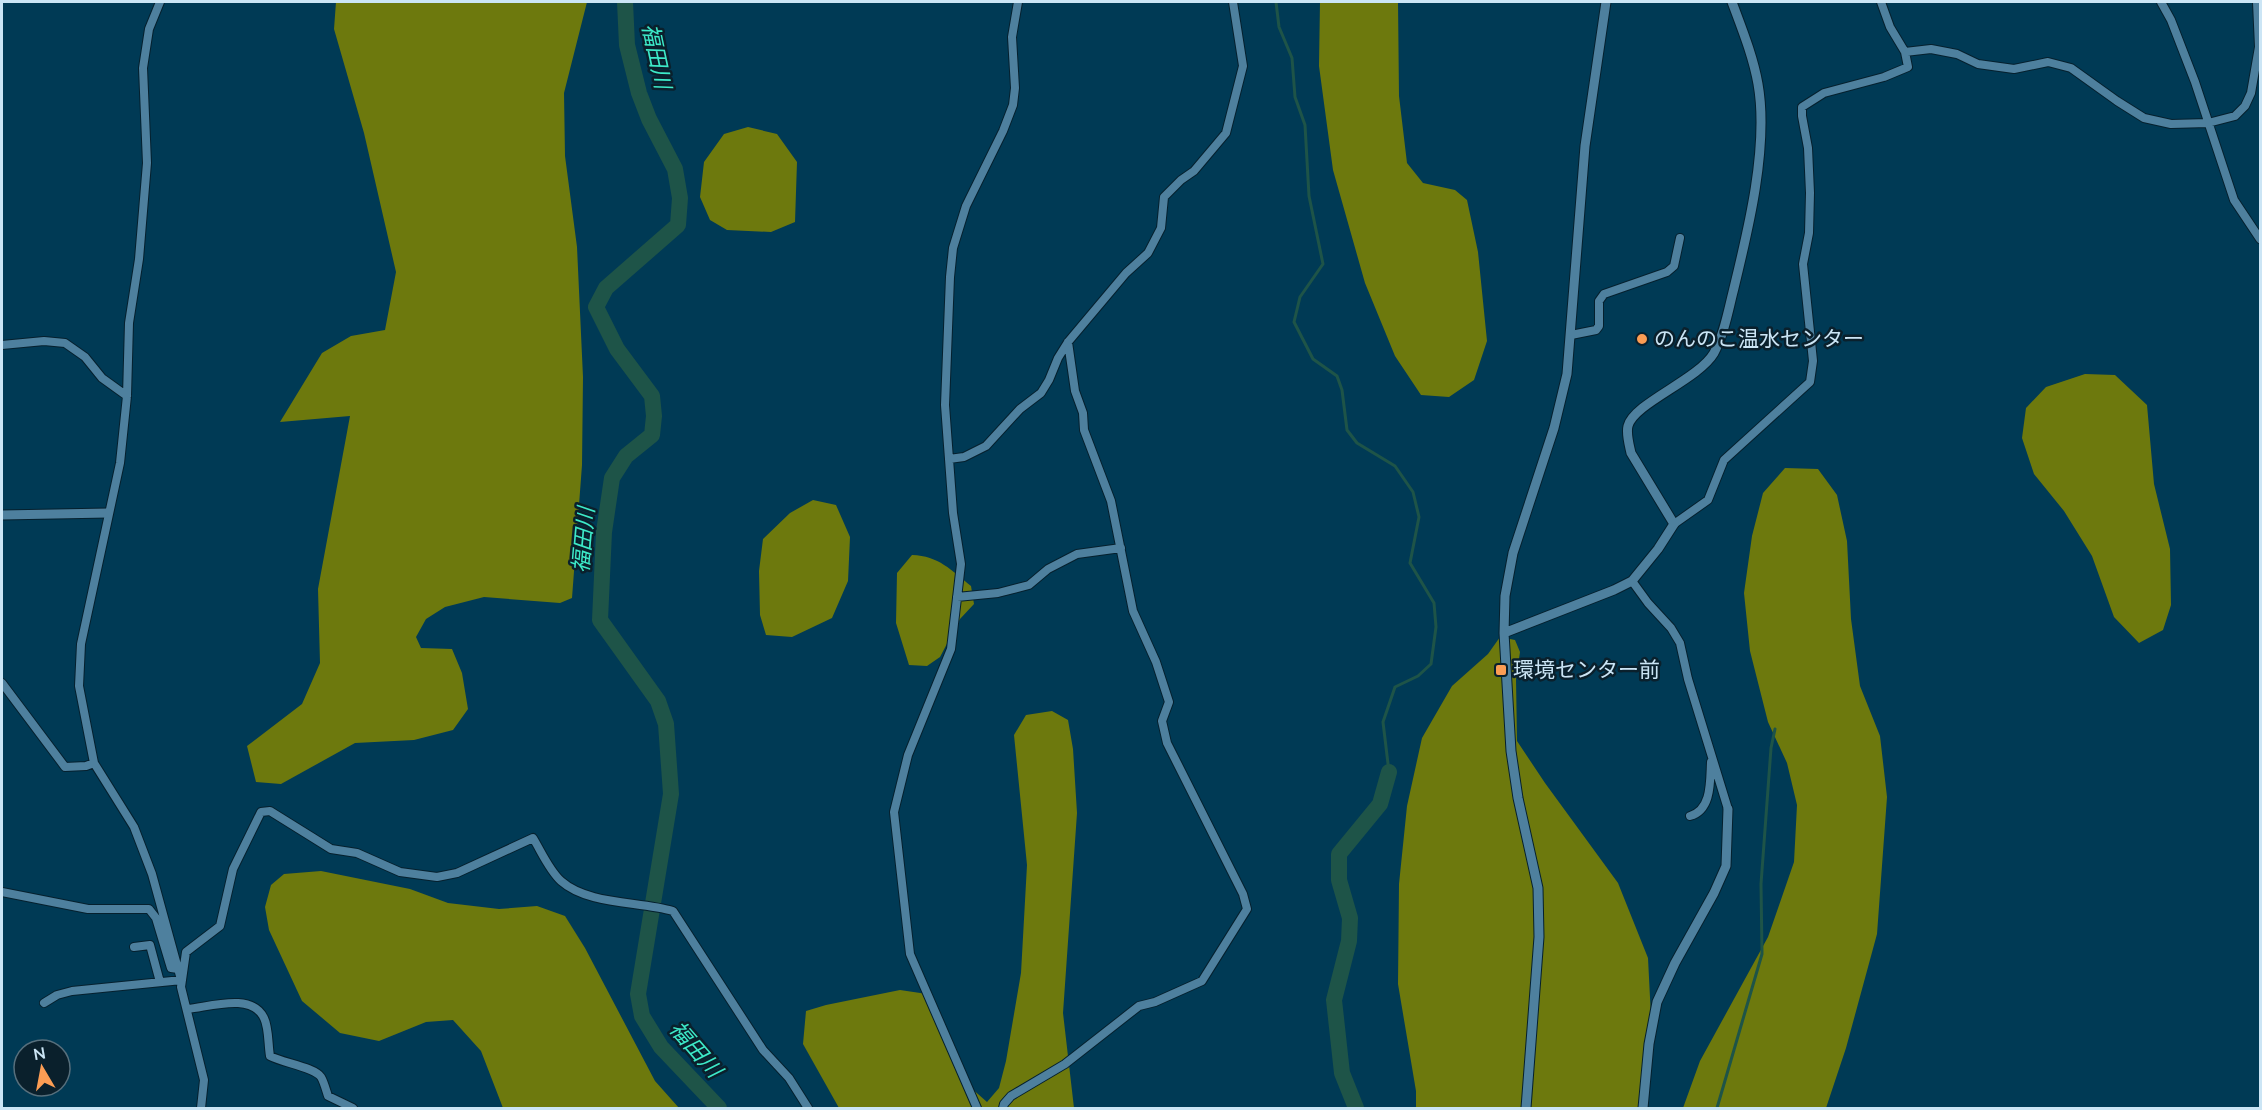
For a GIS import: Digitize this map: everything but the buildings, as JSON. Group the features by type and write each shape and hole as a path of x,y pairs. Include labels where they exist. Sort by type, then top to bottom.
{"street":[{"path":"160,2 149,29 143,68 147,163 139,259 129,323 127,396 120,463 81,644 79,686 94,763 134,827 152,874 182,980"},
{"path":"977,1108 910,954 894,812 908,754 951,649 961,564 953,513 945,405 950,277 953,248 966,206 1003,131 1013,105 1015,88 1012,37 1017,2"},
{"path":"948,459 964,457 986,446 1020,409 1041,393 1058,357 1068,342 1126,273 1148,253 1161,228 1164,197 1180,180 1194,171 1227,133 1243,66 1233,2"},
{"path":"1526,1108 1539,937 1538,888 1518,798 1511,751 1504,633 1505,596 1512,553 1560,405 1567,374 1585,146 1606,2"},
{"path":"1674,524 1631,453 1628,426 1633,416 1642,408 1693,374 1712,356 1719,342 1743,254 1759,160 1760,112 1758,85 1749,49 1732,2"},
{"path":"1504,633 1614,590 1632,580 1658,549 1674,524 1708,500 1724,460 1810,382 1813,361 1803,264 1809,233 1810,193 1808,148 1802,107 1824,93 1884,77 1908,67 1905,52 1890,27 1881,2"},
{"path":"2161,2 2175,30 2234,200 2260,239"},
{"path":"1905,52 1931,49 1957,54 1978,64 2014,69 2048,62 2071,68 2144,118 2171,124 2208,123 2235,116 2245,106 2251,93 2259,48 2257,2"},
{"path":"1571,335 1596,330 1599,326 1599,300 1605,294 1667,272 1674,266 1680,238"},
{"path":"2,345 44,340 66,343 85,357 102,378 127,396"},
{"path":"1003,1108 1011,1096 1073,1058 1139,1006 1155,1002 1202,981 1247,909 1243,894 1167,743 1162,721 1169,702 1156,662 1133,611 1111,501 1084,430 1083,412 1075,391 1068,342"},
{"path":"2,515 108,513"},
{"path":"957,597 998,593 1029,585 1048,570 1077,554 1121,548"},
{"path":"1632,580 1648,603 1671,628 1680,643 1688,679 1728,809 1726,866 1657,1002 1649,1044 1643,1108"},
{"path":"2,683 65,767 86,766 94,763"},
{"path":"1690,816 1698,814 1705,807 1712,757"},
{"path":"201,1108 204,1080 181,987 186,952 220,926 233,868 261,812 270,811 331,849 357,853 400,872 437,877 457,873 532,838 560,880 576,890 607,900 673,911 763,1050 789,1078 808,1108"},
{"path":"2,892 23,894 88,909 149,909 156,918 171,968 178,969"},
{"path":"134,947 150,945 160,982"},
{"path":"44,1003 57,995 72,991 182,980"},
{"path":"188,1009 240,1002 254,1006 264,1017 270,1056 281,1062 310,1069 320,1076 328,1096 354,1108"}],"green space":[{"path":"336,2 587,2 564,93 565,156 577,247 583,377 582,465 572,598 560,603 484,597 445,607 426,619 416,637 421,648 452,649 462,673 468,709 453,730 414,740 355,743 281,784 256,782 247,746 302,704 320,663 318,589 350,416 280,422 322,353 351,336 385,330 396,272 364,133 334,29"},
{"path":"1320,2 1398,2 1399,96 1407,163 1423,183 1455,190 1467,200 1478,252 1487,341 1474,380 1449,397 1421,395 1395,356 1365,283 1333,170 1319,66"},
{"path":"748,127 777,134 797,162 795,222 771,232 727,230 710,220 700,197 704,162 724,134"},
{"path":"2085,374 2115,375 2147,405 2154,484 2170,549 2171,605 2163,630 2139,643 2114,617 2092,556 2064,511 2034,474 2022,438 2026,408 2046,387"},
{"path":"1785,468 1818,469 1837,495 1847,541 1851,619 1860,686 1880,736 1887,797 1877,934 1846,1048 1826,1108 1683,1108 1700,1061 1768,937 1794,862 1797,805 1787,763 1768,722 1750,651 1744,593 1752,536 1763,493"},
{"path":"813,500 836,505 850,537 848,581 832,618 792,637 766,635 760,615 759,571 763,539 790,513"},
{"path":"912,555 930,558 951,569 971,586 974,604 960,619 940,657 927,666 909,665 896,623 897,573"},
{"path":"1500,637 1515,640 1520,652 1516,679 1517,741 1618,883 1648,958 1652,1037 1638,1108 1416,1108 1416,1091 1398,984 1399,884 1407,806 1422,738 1452,686 1488,654"},
{"path":"1052,711 1068,720 1073,749 1077,813 1063,1013 1074,1108 839,1108 803,1044 806,1011 900,990 927,994 970,1087 987,1102 999,1088 1006,1061 1021,973 1027,865 1014,735 1026,715"},
{"path":"321,871 410,889 448,903 499,909 537,906 565,916 585,948 655,1081 679,1108 503,1108 481,1051 453,1020 426,1022 379,1041 340,1033 302,1001 269,930 265,907 271,885 284,874"}],"waterway":[{"name":"福田川","path":"625,2 627,45 639,93 649,119 675,169 680,198 678,225 606,288 596,307 617,349 652,396 654,416 652,435 626,456 612,478 604,532 600,620 658,701 666,724 671,794 638,994 642,1016 661,1047 719,1108"},
{"path":"1276,2 1279,27 1292,58 1295,97 1305,125 1309,196 1323,264 1300,297 1294,322 1313,359 1337,376 1342,390 1347,430 1357,443 1395,466 1413,492 1419,517 1410,563 1434,603 1436,627 1431,664 1418,676 1395,687 1383,722 1389,772"},
{"path":"1717,1108 1762,954 1761,884 1771,748 1775,729"},
{"path":"1356,1108 1342,1073 1334,1000 1349,941 1350,918 1339,880 1339,854 1380,804 1389,772"}],"place":[{"name":"のんのこ温水センター","path":"1642,339"},
{"name":"環境センター前","path":"1501,670"}]}
